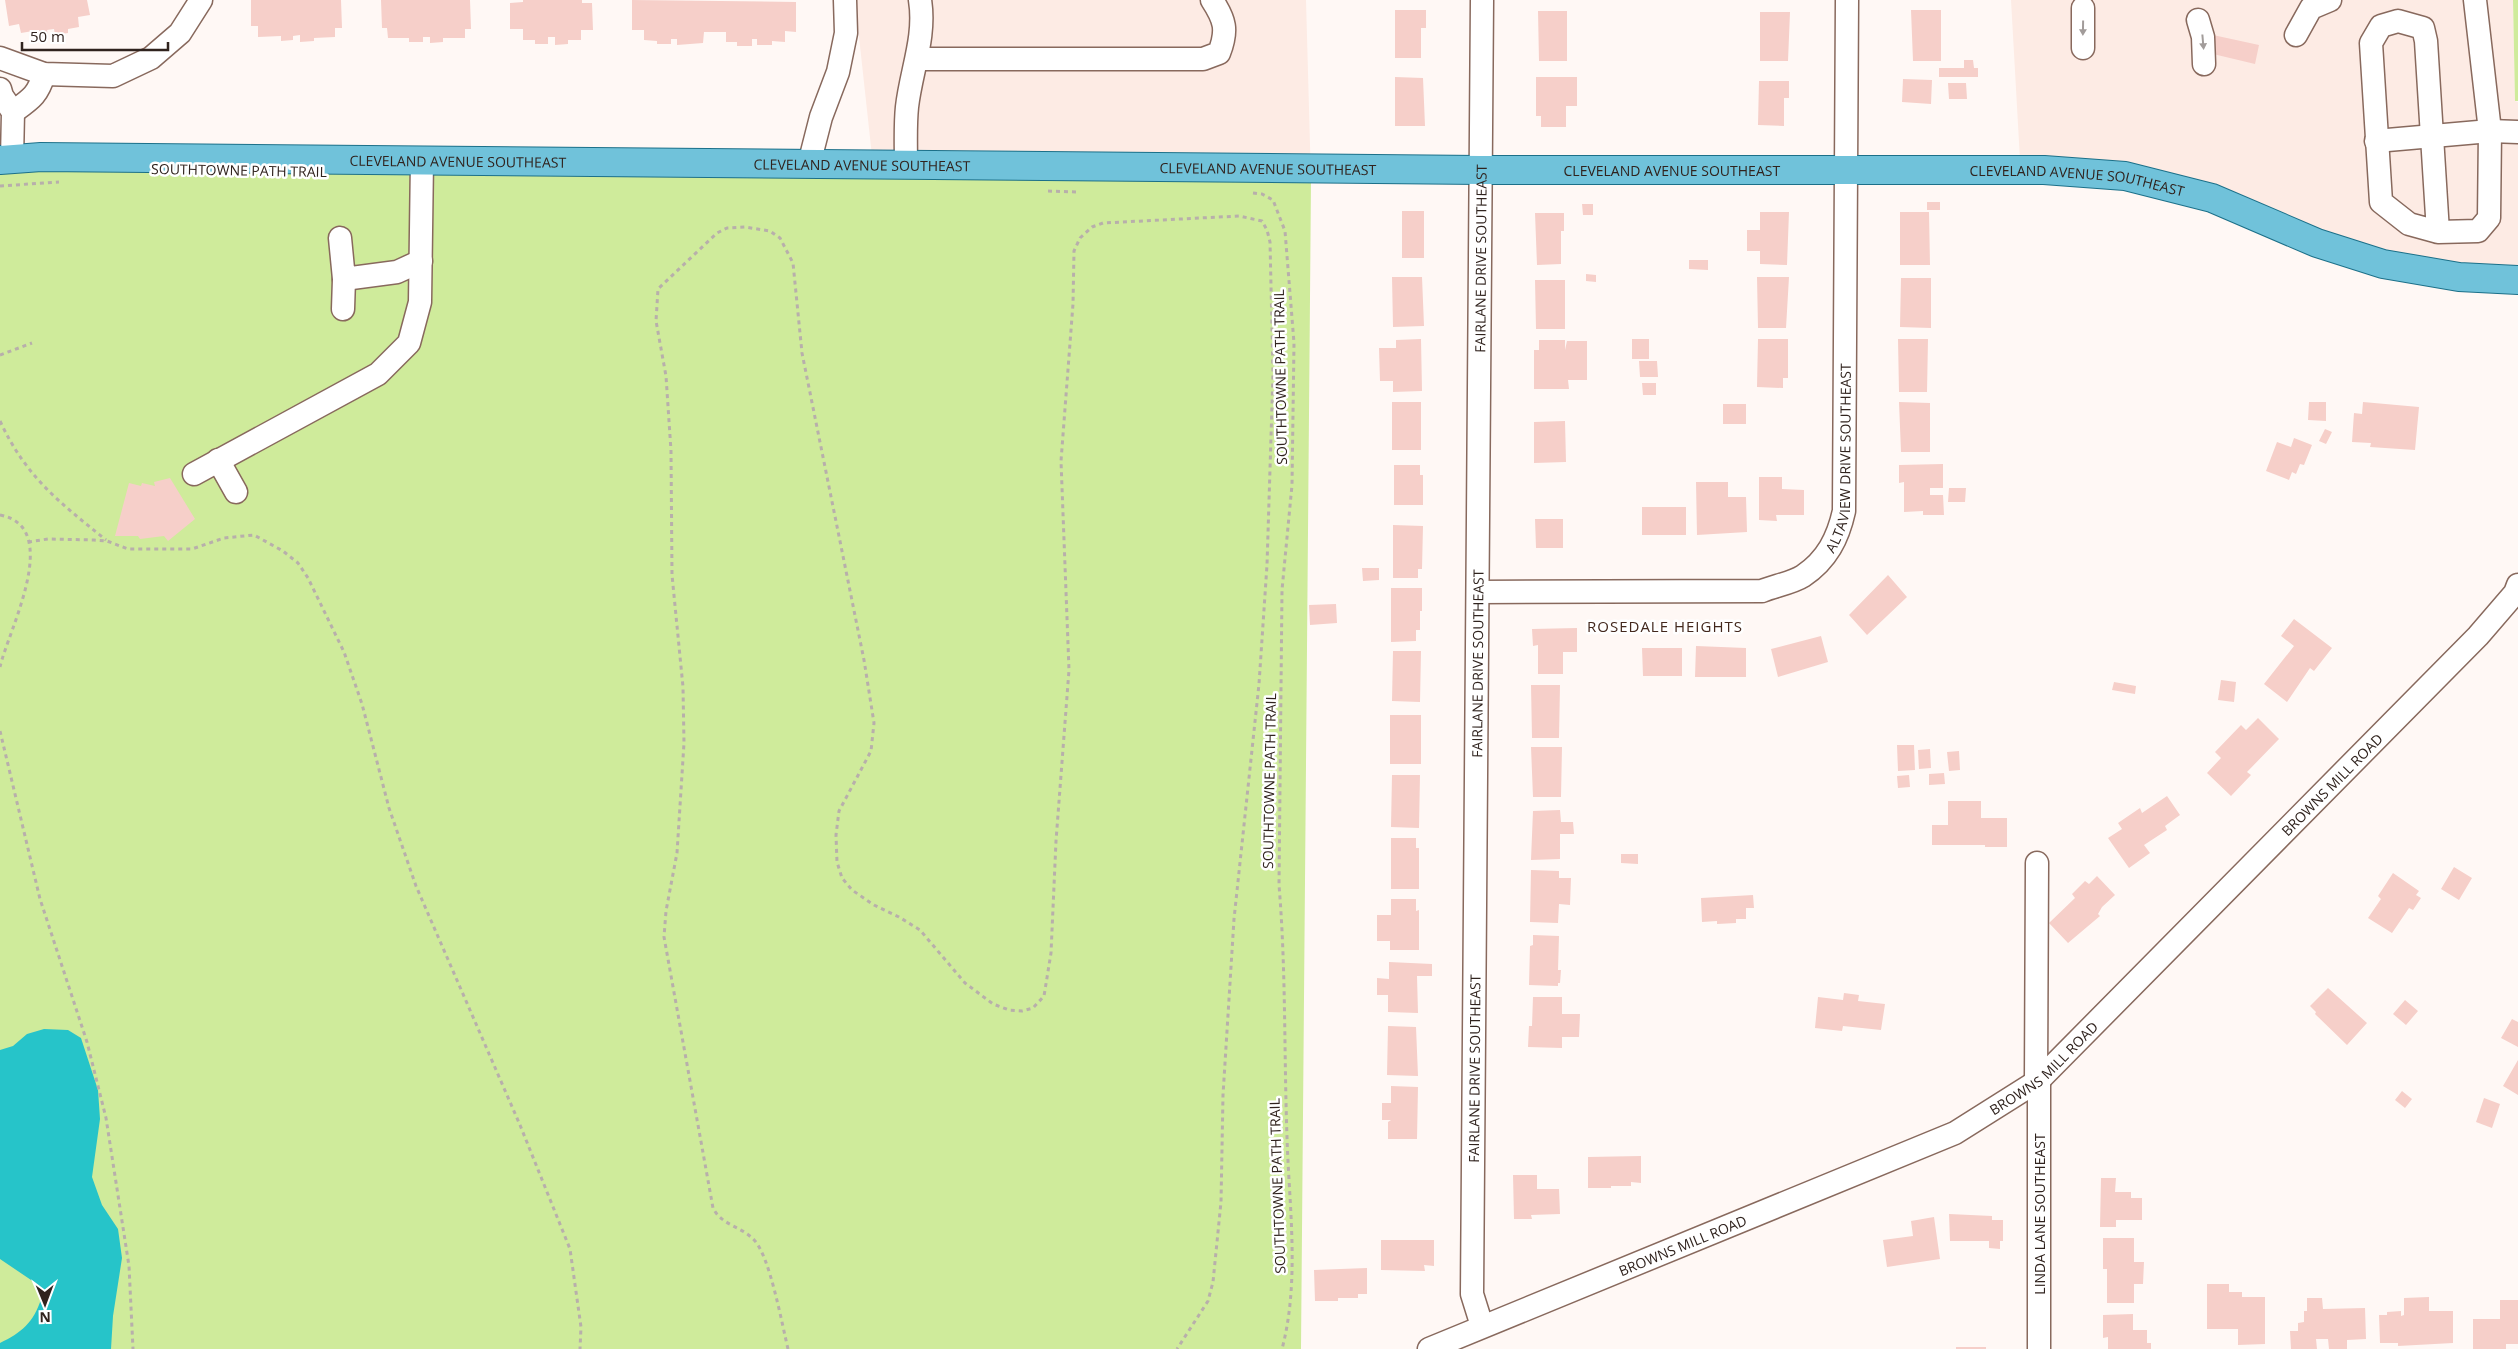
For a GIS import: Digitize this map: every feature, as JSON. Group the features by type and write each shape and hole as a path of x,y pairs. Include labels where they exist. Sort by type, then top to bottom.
{"main road":[{"name":"CLEVELAND AVENUE SOUTHEAST","path":"6,160 51,157 1480,170 2044,170 2125,176 2212,198 2317,243 2383,264 2459,277 2518,280"}],"street":[{"path":"0,60 44,74 113,76 151,58 180,33 201,0"},
{"path":"809,164 819,125 838,72 846,33 845,0"},
{"path":"906,165 907,106 918,59 922,9 920,0"},
{"path":"918,59 1203,58 1219,53 1225,37 1223,16 1212,0"},
{"name":"FAIRLANE DRIVE SOUTHEAST","path":"1482,0 1472,1294 1482,1326"},
{"name":"ALTAVIEW DRIVE SOUTHEAST","path":"1478,592 1762,591 1802,577 1826,555 1839,532 1844,511 1848,0"},
{"path":"2296,35 2311,8 2330,0"},
{"path":"2438,232 2426,41 2423,28 2398,21 2381,26 2371,43 2381,202 2409,224 2438,232 2478,231 2489,218 2490,131 2475,0"},
{"path":"2082,48 2083,8"},
{"path":"2198,20 2203,36 2204,64"},
{"path":"13,112 32,99 39,90 44,74"},
{"path":"0,88 2,96 13,112 6,160"},
{"path":"2376,140 2490,131 2518,132"},
{"path":"194,474 378,374 409,343 420,302 422,160"},
{"path":"340,238 344,279 343,309"},
{"path":"344,279 397,272 421,261"},
{"path":"218,460 236,492"},
{"name":"BROWNS MILL ROAD","path":"1429,1349 1954,1133 2037,1081 2478,636 2515,593 2518,585"},
{"name":"LINDA LANE SOUTHEAST","path":"2037,863 2039,1349"}],"path":[{"path":"0,186 62,182"},
{"path":"1038,191 1078,192"},
{"name":"SOUTHTOWNE PATH TRAIL","path":"1245,192 1262,194 1273,200 1286,231 1294,343 1292,485 1282,590 1279,885 1282,923 1284,1046 1292,1258 1289,1324 1282,1349"},
{"path":"788,1349 765,1261 757,1243 736,1226 724,1222 713,1208 664,937 669,894 677,853 684,743 683,687 672,575 670,442 666,376 655,313 658,289 716,233 727,228 759,228 770,231 780,238 787,247 793,262 802,354 864,660 874,724 871,751 839,811 836,835 837,862 842,878 852,890 920,930 965,983 993,1004 1009,1010 1022,1011 1033,1008 1044,996 1051,953 1056,841 1069,670 1061,461 1073,304 1074,252 1080,238 1092,228 1103,223 1239,216 1262,221 1270,242 1273,373 1268,565 1259,684 1234,919 1223,1094 1221,1202 1213,1282 1203,1312 1177,1349"},
{"path":"0,356 32,343"},
{"path":"0,421 13,448 29,471 55,498 107,541"},
{"path":"0,515 20,524 28,542 30,572 0,667"},
{"path":"28,542 64,538 107,541 128,549 192,549 224,538 254,535 283,551 298,563 308,578 344,652 362,704 389,808 416,886 520,1125 570,1249 581,1327 580,1349"},
{"path":"0,730 40,898 64,978 87,1042 106,1118 129,1266 132,1349"}],"shaded area":[{"path":"855,0 1306,0 1311,181 872,156"},
{"path":"2011,0 2513,0 2515,101 2518,102 2518,282 2440,283 2284,221 2020,160"}],"green space":[{"path":"2513,0 2518,0 2518,101 2515,101"},
{"path":"0,152 1311,181 1301,1349 0,1349"}],"water":[{"path":"44,1029 68,1030 81,1038 98,1090 100,1119 92,1177 102,1205 118,1229 122,1258 113,1316 111,1349 0,1349 0,1343 26,1326 35,1314 41,1299 34,1282 0,1259 0,1050 13,1046 27,1034"}],"building":[{"path":"5,0 87,0 90,15 78,17 79,27 68,29 68,33 55,35 54,29 47,30 48,36 35,38 33,31 21,33 19,24 9,26"},
{"path":"251,0 341,0 342,28 335,28 335,37 314,38 314,41 300,42 300,35 293,36 293,40 281,41 281,36 258,37 258,26 251,26"},
{"path":"381,0 470,0 471,29 465,29 465,38 443,38 443,42 430,43 430,37 423,37 423,42 409,42 409,38 388,38 387,28 382,28"},
{"path":"523,0 582,0 582,3 592,3 593,30 581,30 581,40 568,40 568,44 555,45 555,37 548,37 548,44 535,44 535,40 523,40 523,29 510,29 510,3 523,2"},
{"path":"632,0 796,2 796,32 785,31 785,42 772,41 772,45 757,45 757,39 752,39 752,46 737,46 737,42 726,42 726,32 704,32 703,43 677,45 677,39 671,39 671,44 657,44 657,41 644,40 644,30 632,30"},
{"path":"1395,10 1426,10 1426,28 1421,28 1421,58 1395,58"},
{"path":"1911,10 1941,10 1941,61 1913,61"},
{"path":"1538,11 1567,11 1567,61 1539,61"},
{"path":"1760,12 1790,12 1788,61 1760,61"},
{"path":"2213,35 2259,45 2255,64 2209,53"},
{"path":"1964,60 1973,60 1974,68 1978,68 1978,77 1939,77 1939,68 1964,68"},
{"path":"1395,77 1423,78 1425,126 1395,126"},
{"path":"1536,77 1577,77 1577,106 1566,106 1566,127 1541,127 1541,116 1536,116"},
{"path":"1903,79 1932,80 1931,104 1902,102"},
{"path":"1759,81 1789,81 1789,98 1784,98 1784,126 1758,125"},
{"path":"1948,83 1966,83 1967,99 1949,99"},
{"path":"1927,202 1940,202 1940,210 1927,210"},
{"path":"1582,204 1593,204 1593,215 1583,215"},
{"path":"1402,211 1424,211 1424,258 1402,258"},
{"path":"1760,212 1789,212 1787,265 1760,264 1760,251 1747,251 1747,230 1760,230"},
{"path":"1900,212 1929,212 1930,265 1900,265"},
{"path":"1535,213 1564,213 1564,231 1561,231 1561,264 1537,265"},
{"path":"1689,260 1708,260 1708,270 1689,269"},
{"path":"1586,274 1596,275 1596,282 1586,281"},
{"path":"1392,277 1422,277 1424,326 1393,327"},
{"path":"1757,277 1789,277 1786,328 1758,328"},
{"path":"1901,278 1931,278 1931,328 1900,327"},
{"path":"1535,280 1565,280 1565,329 1536,329"},
{"path":"1421,339 1422,391 1393,392 1393,381 1380,381 1379,348 1396,348 1396,340"},
{"path":"1632,339 1649,339 1649,359 1632,359"},
{"path":"1758,339 1788,339 1788,378 1783,378 1783,388 1757,387"},
{"path":"1898,339 1928,339 1927,392 1899,392"},
{"path":"1539,340 1565,340 1565,350 1567,341 1587,341 1587,380 1568,380 1569,389 1534,389 1534,350 1539,350"},
{"path":"1639,361 1657,361 1658,377 1640,377"},
{"path":"1642,383 1656,383 1656,395 1643,395"},
{"path":"1392,402 1421,402 1421,450 1392,450"},
{"path":"1899,402 1930,403 1930,452 1901,452"},
{"path":"2309,402 2326,402 2326,421 2308,420"},
{"path":"2363,402 2419,407 2415,450 2370,447 2371,443 2352,442 2354,413 2362,414"},
{"path":"1723,404 1746,404 1746,424 1723,424"},
{"path":"1565,421 1566,462 1534,463 1534,422"},
{"path":"2325,429 2332,432 2326,444 2319,441"},
{"path":"2294,438 2312,445 2304,465 2300,464 2296,474 2292,472 2289,480 2266,471 2277,442 2291,447"},
{"path":"1943,464 1943,488 1930,488 1930,495 1943,495 1944,515 1923,515 1923,511 1904,512 1904,482 1899,483 1899,465"},
{"path":"1394,465 1420,465 1420,475 1423,475 1423,505 1394,505"},
{"path":"1759,477 1782,477 1782,489 1804,490 1804,515 1776,515 1777,521 1759,520"},
{"path":"170,478 195,519 168,541 164,536 140,539 138,536 115,536 129,483 141,486 142,483 155,486 154,482"},
{"path":"1696,482 1728,482 1728,497 1746,497 1747,532 1697,535"},
{"path":"1949,488 1966,488 1965,502 1948,502"},
{"path":"1642,507 1686,507 1686,535 1642,535"},
{"path":"1535,519 1563,519 1563,548 1536,548"},
{"path":"1393,525 1423,526 1422,569 1418,569 1418,578 1393,578"},
{"path":"1362,568 1379,568 1379,580 1363,581"},
{"path":"1888,575 1907,597 1867,635 1849,615"},
{"path":"1391,588 1422,588 1420,630 1416,630 1416,641 1391,642"},
{"path":"1336,604 1337,623 1310,625 1309,605"},
{"path":"2294,619 2332,648 2314,671 2310,668 2287,702 2264,684 2294,646 2281,636"},
{"path":"1577,628 1577,652 1563,652 1563,674 1538,674 1538,645 1533,646 1532,629"},
{"path":"1821,636 1828,662 1778,677 1771,649"},
{"path":"1696,646 1746,648 1746,677 1695,677"},
{"path":"1642,648 1682,648 1682,676 1643,676"},
{"path":"1393,651 1421,651 1420,702 1392,701"},
{"path":"2221,680 2236,682 2234,702 2218,700"},
{"path":"2114,682 2136,686 2135,694 2112,690"},
{"path":"1531,685 1560,685 1559,738 1532,738"},
{"path":"1390,715 1421,715 1421,764 1390,764"},
{"path":"2258,718 2279,739 2247,772 2251,775 2231,796 2207,773 2221,758 2215,752 2241,725 2246,730"},
{"path":"1897,745 1914,745 1915,770 1898,771"},
{"path":"1531,747 1562,747 1561,797 1533,797"},
{"path":"1930,749 1931,768 1919,769 1918,750"},
{"path":"1959,751 1960,770 1949,771 1947,752"},
{"path":"1944,773 1945,784 1929,785 1929,774"},
{"path":"1392,775 1420,775 1419,828 1391,827"},
{"path":"1909,775 1910,787 1898,788 1897,776"},
{"path":"2167,796 2180,815 2165,826 2167,830 2144,845 2150,853 2129,868 2108,838 2122,829 2118,823 2140,808 2142,813"},
{"path":"1948,801 1981,801 1981,818 2007,818 2007,847 1932,845 1932,825 1948,825"},
{"path":"1560,810 1561,822 1573,822 1574,834 1560,834 1560,859 1531,860 1533,811"},
{"path":"1391,838 1416,838 1416,848 1419,848 1419,889 1391,889"},
{"path":"1621,854 1638,854 1638,864 1621,863"},
{"path":"2454,867 2472,878 2459,900 2441,889"},
{"path":"1531,870 1559,871 1559,878 1571,878 1570,905 1559,904 1558,923 1530,922"},
{"path":"2393,873 2419,891 2416,895 2421,898 2413,910 2409,908 2392,933 2368,918 2381,899 2378,896"},
{"path":"2097,876 2115,895 2102,907 2098,914 2100,916 2068,943 2049,923 2075,898 2072,894 2085,881 2089,884"},
{"path":"1753,895 1754,908 1746,908 1746,919 1736,919 1736,923 1717,924 1717,921 1702,922 1701,898"},
{"path":"1391,899 1416,899 1416,911 1419,910 1419,950 1390,950 1390,941 1377,941 1377,915 1391,915"},
{"path":"1533,935 1559,936 1558,970 1561,970 1558,986 1529,985 1530,946 1533,945"},
{"path":"1389,962 1432,964 1432,976 1417,976 1418,1013 1388,1012 1388,995 1377,995 1377,978 1389,979"},
{"path":"2328,988 2367,1023 2347,1045 2315,1014 2316,1012 2310,1006"},
{"path":"1844,993 1859,995 1858,1001 1885,1004 1881,1030 1843,1026 1842,1031 1815,1028 1818,997 1843,1000"},
{"path":"1533,997 1562,997 1562,1014 1580,1014 1579,1037 1562,1037 1562,1048 1528,1047 1529,1026 1532,1026"},
{"path":"2405,1000 2418,1011 2406,1025 2393,1014"},
{"path":"2512,1019 2518,1022 2518,1047 2501,1038"},
{"path":"1388,1026 1416,1027 1418,1076 1387,1075"},
{"path":"2518,1060 2518,1095 2503,1086"},
{"path":"1391,1086 1418,1087 1417,1139 1388,1139 1388,1122 1391,1120 1382,1120 1382,1103 1391,1103"},
{"path":"2402,1091 2412,1099 2405,1108 2395,1100"},
{"path":"2484,1098 2500,1104 2492,1128 2476,1122"},
{"path":"1641,1156 1641,1183 1631,1182 1631,1186 1611,1186 1611,1188 1588,1188 1588,1157"},
{"path":"1513,1175 1537,1175 1537,1189 1559,1189 1560,1214 1531,1215 1532,1219 1514,1219"},
{"path":"2101,1178 2116,1178 2115,1192 2131,1192 2131,1198 2142,1198 2142,1220 2116,1220 2116,1227 2100,1227"},
{"path":"1949,1214 1992,1216 1992,1220 2003,1220 2003,1241 2000,1241 2000,1249 1989,1248 1989,1241 1950,1241"},
{"path":"1934,1217 1940,1259 1887,1267 1883,1240 1913,1236 1911,1221"},
{"path":"2103,1238 2134,1238 2134,1262 2144,1262 2143,1284 2134,1284 2134,1303 2107,1303 2107,1269 2103,1269"},
{"path":"1381,1240 1434,1240 1434,1266 1424,1265 1425,1271 1381,1270"},
{"path":"1367,1268 1367,1294 1358,1294 1358,1298 1338,1298 1338,1301 1315,1301 1314,1270"},
{"path":"2207,1284 2229,1284 2229,1292 2242,1292 2242,1297 2265,1297 2265,1344 2238,1345 2238,1329 2207,1329"},
{"path":"2429,1297 2429,1311 2453,1311 2453,1343 2398,1346 2398,1343 2380,1343 2379,1315 2387,1315 2387,1312 2401,1311 2401,1316 2404,1315 2404,1298"},
{"path":"2307,1298 2322,1298 2323,1309 2365,1308 2366,1339 2347,1340 2347,1349 2329,1349 2328,1339 2316,1339 2317,1349 2291,1349 2290,1331 2298,1331 2298,1323 2304,1322 2304,1311 2307,1311"},
{"path":"2500,1300 2518,1300 2518,1344 2506,1344 2506,1349 2473,1349 2473,1319 2500,1319"},
{"path":"2133,1314 2133,1330 2147,1330 2147,1343 2151,1343 2151,1349 2108,1349 2108,1337 2103,1338 2103,1315"},
{"path":"1956,1347 1986,1347 1986,1349 1956,1349"}],"district":[{"name":"ROSEDALE HEIGHTS","path":"1665,626"}]}
